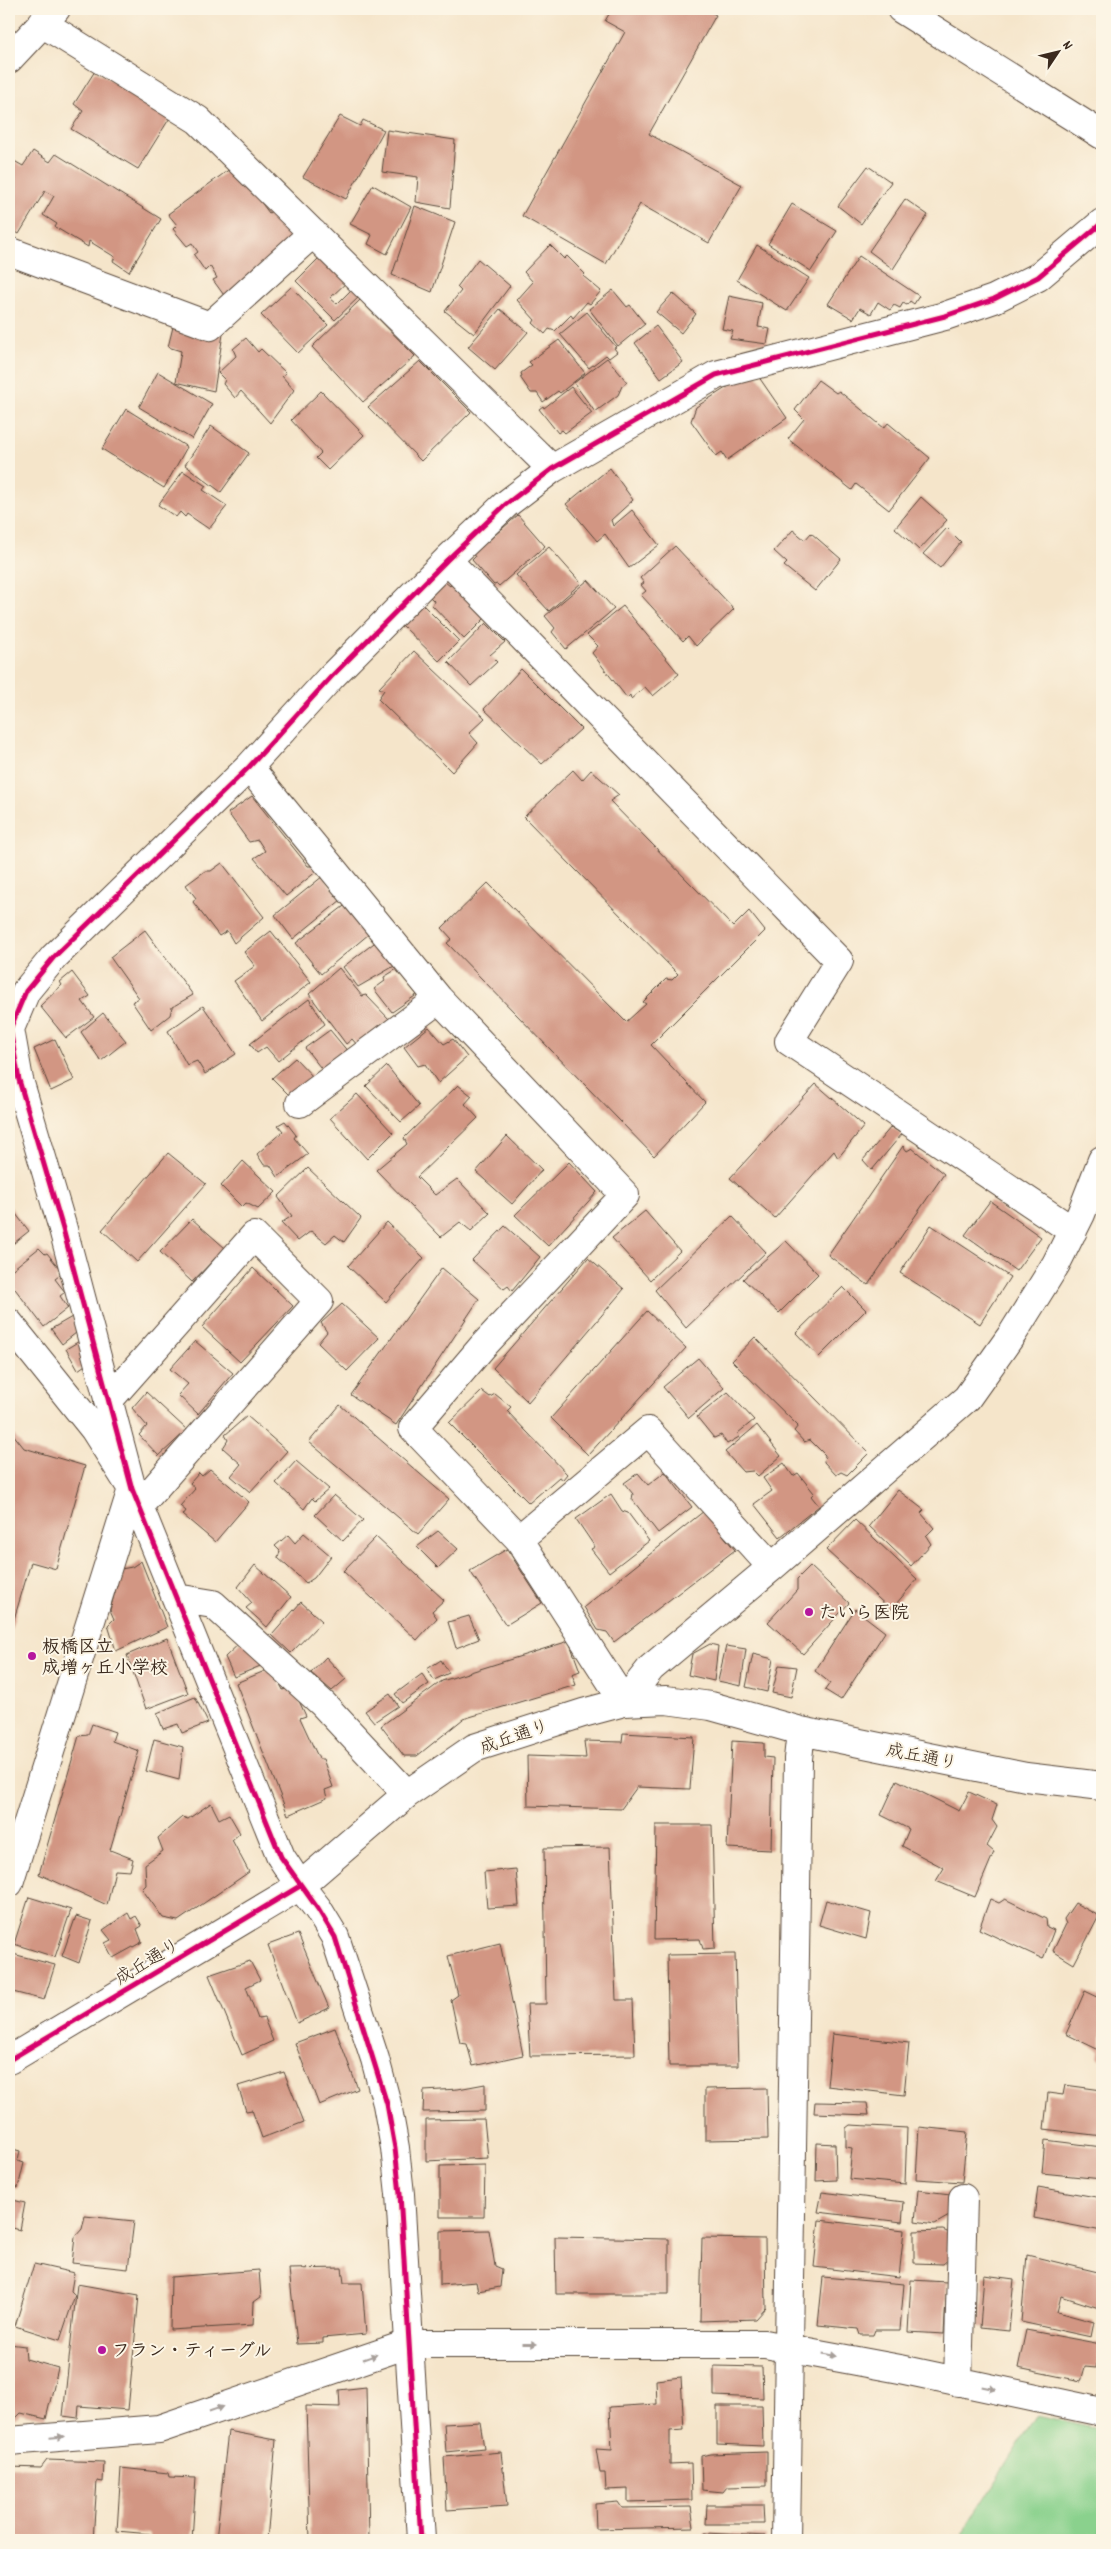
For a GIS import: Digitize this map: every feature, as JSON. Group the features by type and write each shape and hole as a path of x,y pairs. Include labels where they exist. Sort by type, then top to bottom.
{"street":[{"path":"902,9 1102,135"},
{"path":"9,58 49,16 198,120 552,469"},
{"path":"421,2540 400,2194 395,2148 387,2104 335,1937 281,1857 135,1498 63,1229 19,1080 9,1029 26,991 54,957 249,767 331,677 448,560 505,505 552,469 716,375 945,316 994,300 1038,277 1102,223"},
{"path":"9,251 210,326 313,232"},
{"path":"448,560 839,960 789,1041 1073,1231"},
{"path":"249,767 439,999 625,1195 483,1346 413,1428 519,1539 624,1702 651,1668 772,1567 967,1398 1013,1333 1056,1264 1073,1231 1102,1160"},
{"path":"300,1103 439,999"},
{"path":"9,1883 135,1498 319,1301 254,1236 108,1402"},
{"path":"9,1323 94,1429 135,1498"},
{"path":"519,1539 648,1431 772,1567"},
{"path":"176,1598 212,1604 323,1704 407,1794"},
{"name":"成丘通り","path":"9,2060 300,1886 407,1794 474,1748 583,1713 624,1702 666,1700 711,1706 802,1731 1026,1777 1102,1786"},
{"path":"786,2540 798,1769 802,1731"},
{"path":"958,2382 963,2198"},
{"path":"9,2441 158,2429 408,2344 765,2344 788,2347 1102,2412"}],"green space":[{"path":"1037,2415 1102,2429 1102,2540 958,2540"}],"building":[{"path":"612,9 705,9 716,15 649,134 742,185 709,243 640,204 606,264 522,216 625,32 605,21"},
{"path":"95,71 171,116 138,169 71,129 83,111 74,104"},
{"path":"340,116 360,126 363,120 384,130 346,199 303,177"},
{"path":"387,130 455,140 450,208 416,202 418,177 382,172"},
{"path":"33,151 50,162 56,154 161,219 129,272 113,261 115,257 89,241 88,247 55,227 57,224 43,215 54,196 45,191 19,234 9,228 9,158 23,166"},
{"path":"234,166 269,213 276,208 298,238 226,298 213,280 217,278 210,266 205,271 194,255 198,252 192,243 187,246 173,229 177,225 168,214"},
{"path":"868,166 891,182 861,224 838,206"},
{"path":"373,185 411,207 387,254 368,244 372,235 350,224"},
{"path":"905,199 928,215 893,269 869,251"},
{"path":"792,204 837,231 811,271 768,244"},
{"path":"415,206 455,222 432,292 392,275"},
{"path":"550,245 564,259 567,256 585,274 583,276 601,291 590,304 587,302 573,318 571,315 555,331 549,329 545,334 533,323 535,320 517,300 533,282 524,272"},
{"path":"757,245 809,278 787,311 737,280"},
{"path":"323,254 349,280 330,298 337,304 355,286 362,294 335,320 296,281"},
{"path":"859,256 919,296 914,304 910,301 907,305 903,303 900,308 894,305 890,310 878,302 871,314 860,308 853,319 828,304"},
{"path":"478,259 510,286 474,334 445,311 461,291 457,287"},
{"path":"291,287 328,325 298,353 261,315"},
{"path":"613,290 627,307 630,305 645,324 618,346 589,309"},
{"path":"673,293 696,314 681,333 656,312"},
{"path":"729,296 762,303 758,327 770,329 767,344 730,339 733,331 722,329"},
{"path":"360,300 415,356 363,402 312,347"},
{"path":"500,309 528,332 495,370 468,347"},
{"path":"587,312 616,347 614,348 617,352 609,358 606,355 589,368 560,334"},
{"path":"174,323 223,334 214,391 176,382 181,351 168,347"},
{"path":"656,326 683,362 661,378 635,343"},
{"path":"246,338 258,352 261,349 286,373 282,376 294,390 270,423 241,391 235,398 223,384 225,380 218,373 236,356 233,349"},
{"path":"559,340 585,373 560,393 558,391 543,402 537,393 531,393 520,377 522,376 521,373 532,365 529,362"},
{"path":"607,358 627,382 622,386 618,395 595,412 574,383"},
{"path":"420,361 471,412 421,461 368,407"},
{"path":"754,370 787,418 727,460 722,452 716,456 691,421 696,407"},
{"path":"158,372 212,404 192,439 139,407"},
{"path":"818,380 836,393 839,391 884,428 888,423 930,458 889,510 856,484 852,490 788,439 804,419 795,410"},
{"path":"571,387 592,413 565,433 562,430 558,433 539,409 543,406 544,408"},
{"path":"321,391 364,435 328,470 316,458 321,453 291,420"},
{"path":"126,409 187,447 164,488 102,449"},
{"path":"211,426 249,453 221,492 185,465"},
{"path":"610,468 633,500 611,520 613,526 632,510 659,545 629,568 605,534 597,541 566,504"},
{"path":"183,471 206,486 203,490 227,506 209,529 187,514 185,517 180,512 176,517 158,505"},
{"path":"921,497 947,520 919,550 895,528"},
{"path":"518,515 545,546 499,586 497,584 494,585 472,560 475,557 473,554"},
{"path":"947,528 961,542 940,568 923,554"},
{"path":"793,530 805,540 811,533 841,559 815,591 784,566 787,563 774,551"},
{"path":"675,546 734,609 696,646 688,636 683,641 641,595 646,591 641,585 644,583 640,578"},
{"path":"549,547 581,583 549,611 516,575"},
{"path":"455,580 488,615 464,639 432,605 434,601 429,596 445,582 450,586"},
{"path":"588,580 614,609 566,649 552,632 555,628 545,616"},
{"path":"423,605 459,641 439,661 402,625"},
{"path":"623,606 679,674 653,696 645,687 631,699 630,695 627,698 592,653 598,646 587,635"},
{"path":"486,623 505,642 490,655 497,662 471,686 448,662"},
{"path":"414,651 485,718 469,733 478,743 452,772 378,699 384,690 379,688"},
{"path":"521,669 581,729 542,764 484,709"},
{"path":"573,770 582,780 591,770 619,795 610,801 733,927 749,911 765,931 651,1045 705,1102 654,1156 447,943 452,939 442,928 488,883 626,1022 646,1004 643,1002 666,979 672,980 678,974 524,817"},
{"path":"252,796 308,866 313,866 317,871 286,896 254,858 265,851 258,840 249,842 228,813"},
{"path":"222,863 264,917 234,943 227,931 219,936 193,902 196,898 186,885 205,871 211,871"},
{"path":"323,876 341,900 293,939 275,915"},
{"path":"348,903 369,934 321,974 296,943"},
{"path":"145,930 193,995 172,1007 170,1015 151,1030 132,1002 139,998 110,957"},
{"path":"271,931 311,982 262,1021 234,981 255,966 244,952"},
{"path":"378,940 396,965 358,987 343,967"},
{"path":"339,968 362,996 366,995 390,1020 358,1046 352,1039 346,1044 309,994"},
{"path":"397,969 418,994 392,1012 374,989 385,981 384,977"},
{"path":"72,972 90,996 82,1001 94,1017 66,1038 40,1006 62,985 60,982"},
{"path":"309,999 325,1024 278,1061 266,1047 257,1053 250,1044"},
{"path":"203,1006 236,1054 205,1074 197,1061 187,1065 168,1031"},
{"path":"103,1013 126,1041 101,1061 81,1032"},
{"path":"429,1027 444,1044 453,1039 467,1057 438,1083 425,1064 418,1066 404,1047"},
{"path":"330,1030 349,1053 324,1072 305,1048"},
{"path":"55,1039 74,1080 51,1091 34,1049"},
{"path":"295,1058 316,1080 293,1099 272,1078"},
{"path":"387,1066 419,1106 401,1122 366,1086"},
{"path":"816,1084 864,1126 838,1158 834,1151 775,1218 730,1178"},
{"path":"458,1085 472,1096 465,1104 478,1118 417,1177 435,1195 457,1179 490,1213 471,1231 460,1222 441,1237 376,1170 407,1144 404,1138"},
{"path":"357,1094 393,1133 367,1159 330,1118"},
{"path":"285,1121 296,1135 294,1138 308,1154 278,1177 270,1165 264,1165 257,1154 283,1131 278,1125"},
{"path":"891,1127 902,1134 872,1170 863,1160"},
{"path":"507,1136 542,1170 512,1204 476,1172"},
{"path":"903,1146 907,1151 912,1148 944,1174 868,1285 828,1255"},
{"path":"168,1153 206,1184 137,1262 102,1230"},
{"path":"243,1161 276,1192 258,1209 246,1203 242,1207 221,1186"},
{"path":"569,1162 597,1192 548,1246 515,1215"},
{"path":"308,1168 361,1218 344,1242 335,1235 326,1243 311,1231 298,1241 281,1223 292,1216 278,1197"},
{"path":"990,1201 1041,1237 1016,1271 965,1235"},
{"path":"9,1205 29,1231 9,1247"},
{"path":"645,1211 680,1251 650,1280 612,1238"},
{"path":"732,1216 766,1252 686,1328 655,1290"},
{"path":"192,1219 225,1248 192,1282 160,1252"},
{"path":"387,1222 424,1258 386,1302 348,1266"},
{"path":"931,1225 1010,1277 980,1324 900,1273"},
{"path":"505,1226 540,1257 512,1291 508,1286 504,1289 472,1260"},
{"path":"786,1241 818,1274 779,1313 743,1279"},
{"path":"39,1248 45,1254 47,1253 63,1273 55,1279 65,1292 60,1296 68,1308 44,1327 9,1281 9,1272"},
{"path":"588,1258 624,1289 528,1402 493,1368"},
{"path":"253,1268 293,1306 240,1362 202,1327"},
{"path":"442,1268 479,1299 396,1425 351,1395"},
{"path":"843,1287 866,1310 819,1357 796,1333"},
{"path":"342,1304 379,1338 347,1371 318,1343 327,1332 321,1323"},
{"path":"647,1311 686,1348 588,1455 551,1418"},
{"path":"72,1317 81,1329 62,1344 51,1329"},
{"path":"755,1337 869,1453 847,1475 841,1472 836,1475 824,1462 825,1455 810,1440 804,1442 794,1431 798,1426 732,1361"},
{"path":"81,1340 87,1351 82,1354 88,1363 78,1370 66,1349"},
{"path":"195,1341 233,1373 198,1414 178,1395 188,1384 170,1369"},
{"path":"698,1358 724,1388 689,1418 663,1387"},
{"path":"482,1391 490,1397 495,1394 511,1407 507,1411 567,1474 563,1479 559,1477 529,1503 449,1423"},
{"path":"146,1392 187,1430 159,1456 139,1435 147,1426 132,1408"},
{"path":"728,1392 754,1420 738,1433 739,1437 727,1444 721,1435 714,1438 697,1417"},
{"path":"340,1405 449,1499 418,1534 309,1442"},
{"path":"247,1416 287,1451 250,1492 231,1476 241,1464 223,1448 228,1440 225,1435"},
{"path":"757,1425 781,1456 758,1476 753,1471 743,1472 725,1452"},
{"path":"9,1429 24,1448 85,1466 56,1569 31,1562 9,1636"},
{"path":"296,1461 329,1489 315,1501 312,1498 304,1509 276,1483"},
{"path":"784,1463 793,1476 798,1473 814,1493 811,1496 819,1506 780,1537 754,1504 772,1491 763,1478"},
{"path":"210,1469 249,1502 215,1542 183,1515 186,1511 180,1506 195,1489 190,1483 199,1473 202,1476"},
{"path":"665,1472 692,1507 658,1533 632,1499 633,1494 624,1483 638,1473 648,1485"},
{"path":"898,1490 924,1510 921,1513 934,1528 926,1536 931,1544 911,1566 869,1526"},
{"path":"611,1494 622,1511 628,1513 649,1541 609,1572 591,1549 595,1547 576,1519"},
{"path":"334,1495 363,1520 343,1541 315,1515"},
{"path":"704,1511 735,1550 614,1642 607,1632 598,1630 584,1607"},
{"path":"855,1520 917,1579 891,1610 826,1550"},
{"path":"438,1531 458,1549 438,1568 417,1547"},
{"path":"304,1533 331,1556 314,1578 306,1583 278,1558 280,1551 275,1546 288,1535 295,1543"},
{"path":"376,1537 444,1600 432,1611 437,1618 417,1640 343,1571"},
{"path":"507,1549 542,1603 506,1625 470,1571"},
{"path":"141,1561 167,1627 116,1651 108,1625 114,1619 110,1610 121,1569 132,1567"},
{"path":"255,1565 291,1597 267,1627 246,1608 252,1603 238,1587"},
{"name":"たいら医院","path":"810,1566 849,1603 803,1654 768,1622 797,1590 797,1579"},
{"path":"301,1602 322,1621 291,1653 272,1635"},
{"path":"855,1609 885,1632 841,1700 825,1690 830,1683 815,1671"},
{"path":"469,1616 479,1639 456,1648 448,1622"},
{"path":"167,1638 188,1693 146,1709 127,1655"},
{"path":"244,1639 270,1662 234,1677 225,1657"},
{"path":"569,1641 580,1671 572,1674 576,1685 463,1719 417,1756 404,1756 381,1726 442,1681"},
{"path":"710,1644 718,1646 714,1681 688,1675 692,1654"},
{"path":"726,1646 746,1649 741,1686 718,1681"},
{"path":"753,1654 773,1659 767,1692 746,1687"},
{"path":"326,1657 346,1679 332,1691 311,1673"},
{"path":"441,1660 449,1673 434,1680 427,1669"},
{"path":"779,1665 797,1667 791,1697 772,1693"},
{"path":"272,1668 283,1690 292,1686 306,1716 300,1718 319,1759 323,1759 333,1787 325,1790 327,1798 288,1815 236,1683"},
{"path":"422,1674 429,1684 402,1703 395,1694"},
{"path":"390,1694 398,1706 374,1722 365,1711"},
{"path":"195,1697 208,1723 182,1733 178,1724 163,1729 157,1713"},
{"path":"92,1724 115,1732 112,1741 139,1751 110,1850 133,1859 130,1871 115,1870 107,1905 39,1874 79,1736 88,1735"},
{"path":"623,1733 694,1737 690,1789 637,1787 621,1809 528,1806 527,1756 586,1758 584,1741 622,1742"},
{"path":"154,1739 183,1747 179,1780 146,1771"},
{"path":"732,1741 764,1743 764,1757 773,1758 771,1850 727,1848"},
{"path":"897,1780 959,1811 969,1792 997,1805 992,1820 997,1827 987,1846 994,1852 975,1897 936,1881 944,1868 902,1846 909,1829 881,1815"},
{"path":"211,1803 219,1819 229,1814 240,1833 232,1840 249,1872 178,1921 163,1918 142,1889 146,1885 145,1864 163,1851 158,1838 182,1817 188,1819"},
{"path":"656,1825 712,1825 715,1948 703,1949 700,1939 654,1940"},
{"path":"610,1847 616,2000 633,2000 635,2055 530,2056 527,2004 546,2004 544,1848"},
{"path":"516,1869 519,1906 487,1908 484,1872"},
{"path":"29,1897 71,1910 55,1957 14,1944"},
{"path":"990,1899 999,1903 1005,1899 1046,1919 1047,1927 1054,1930 1043,1959 979,1929"},
{"path":"826,1900 871,1913 866,1939 819,1925"},
{"path":"1075,1903 1099,1916 1074,1964 1053,1951 1066,1924 1064,1919"},
{"path":"128,1913 131,1919 136,1916 142,1926 137,1929 142,1942 113,1958 105,1943 111,1940 103,1930"},
{"path":"76,1916 92,1921 79,1963 62,1956"},
{"path":"298,1934 329,2008 297,2023 268,1945"},
{"path":"500,1943 523,2055 473,2066 467,2044 460,2043 451,2000 458,1995 448,1956"},
{"path":"9,1953 55,1965 44,2000 9,1991"},
{"path":"735,1954 738,2066 669,2066 667,1955"},
{"path":"250,1961 260,1980 246,1987 258,2019 264,2018 273,2041 242,2055 209,1975"},
{"path":"1085,1991 1102,1999 1102,2060 1098,2058 1099,2050 1066,2034"},
{"path":"335,2028 358,2089 319,2105 295,2043"},
{"path":"832,2034 909,2043 904,2095 827,2086"},
{"path":"284,2072 304,2122 262,2138 252,2110 246,2111 238,2086"},
{"path":"485,2084 485,2111 423,2112 424,2091 458,2089"},
{"path":"1065,2085 1102,2090 1102,2136 1044,2129 1048,2093 1063,2095"},
{"path":"767,2088 768,2139 705,2140 705,2089"},
{"path":"815,2102 867,2103 869,2115 814,2113"},
{"path":"484,2119 488,2158 426,2161 426,2120"},
{"path":"850,2125 907,2128 905,2184 849,2179 852,2148 846,2147 846,2128"},
{"path":"919,2127 967,2132 962,2182 916,2179"},
{"path":"1045,2140 1102,2147 1102,2179 1042,2173"},
{"path":"817,2143 835,2144 836,2180 816,2181"},
{"path":"9,2148 20,2151 18,2161 24,2163 18,2188 9,2185"},
{"path":"485,2165 484,2217 440,2217 440,2166"},
{"path":"1038,2187 1102,2198 1102,2231 1034,2218"},
{"path":"918,2190 950,2194 949,2216 935,2224 915,2221"},
{"path":"822,2192 904,2202 902,2222 818,2212"},
{"path":"9,2199 25,2203 20,2230 9,2227"},
{"path":"85,2216 134,2221 128,2269 72,2263 75,2237 82,2229"},
{"path":"819,2220 904,2230 899,2277 814,2267"},
{"path":"489,2230 495,2266 502,2269 500,2287 478,2291 476,2282 440,2285 440,2231"},
{"path":"943,2230 951,2234 950,2258 943,2264 914,2263 914,2231"},
{"path":"555,2237 669,2239 669,2294 556,2294"},
{"path":"702,2238 765,2239 766,2308 756,2319 700,2321"},
{"path":"1027,2255 1102,2273 1099,2308 1061,2296 1057,2312 1094,2322 1091,2337 1021,2322"},
{"path":"34,2264 74,2273 71,2291 75,2295 60,2340 15,2326"},
{"path":"342,2268 344,2283 362,2283 366,2334 323,2338 323,2343 297,2344 289,2269"},
{"path":"259,2270 261,2297 254,2302 253,2325 170,2330 171,2277"},
{"path":"984,2275 1014,2279 1009,2331 980,2328"},
{"path":"823,2277 904,2284 900,2330 875,2330 873,2335 860,2335 858,2329 818,2325"},
{"path":"911,2280 947,2282 944,2334 908,2332"},
{"name":"フラン・ティーグル","path":"77,2284 139,2295 128,2410 79,2406 78,2418 63,2416"},
{"path":"1026,2330 1101,2344 1096,2368 1085,2367 1081,2381 1018,2368"},
{"path":"9,2344 25,2346 26,2359 58,2368 46,2419 21,2413 15,2419 9,2417"},
{"path":"714,2366 762,2367 763,2398 714,2396"},
{"path":"681,2377 684,2430 670,2431 670,2464 691,2463 692,2500 628,2502 628,2489 606,2490 605,2473 600,2473 596,2449 612,2450 610,2407 657,2404 656,2380"},
{"path":"366,2387 369,2540 310,2540 306,2406 340,2407 339,2390"},
{"path":"717,2406 762,2406 763,2446 717,2444"},
{"path":"480,2422 484,2448 446,2452 444,2424"},
{"path":"228,2431 276,2440 267,2540 216,2540"},
{"path":"501,2452 507,2506 447,2510 444,2457"},
{"path":"767,2452 767,2486 727,2487 723,2492 702,2490 701,2456"},
{"path":"47,2460 104,2462 103,2482 97,2481 93,2540 9,2537 9,2467 41,2468"},
{"path":"121,2468 168,2473 169,2477 196,2478 192,2540 150,2540 150,2534 117,2531"},
{"path":"618,2502 622,2508 691,2507 694,2527 596,2529 595,2504"},
{"path":"707,2505 763,2505 764,2524 706,2524"},
{"path":"705,2533 766,2536 766,2540 704,2540"},
{"path":"690,2536 691,2540 611,2540 611,2537"}],"cycle path":[{"path":"421,2540 400,2194 395,2148 387,2104 335,1937 318,1909 281,1857 132,1489 63,1229 19,1080 10,1029 26,991 54,957 249,767 331,677 447,560 505,505 552,469 716,375 945,316 994,299 1038,277 1102,223"},
{"path":"9,2060 300,1886"}],"place":[{"name":"たいら医院","path":"809,1612"},
{"name":"板橋区立 成増ヶ丘小学校","path":"32,1656"},
{"name":"フラン・ティーグル","path":"102,2350"}]}
